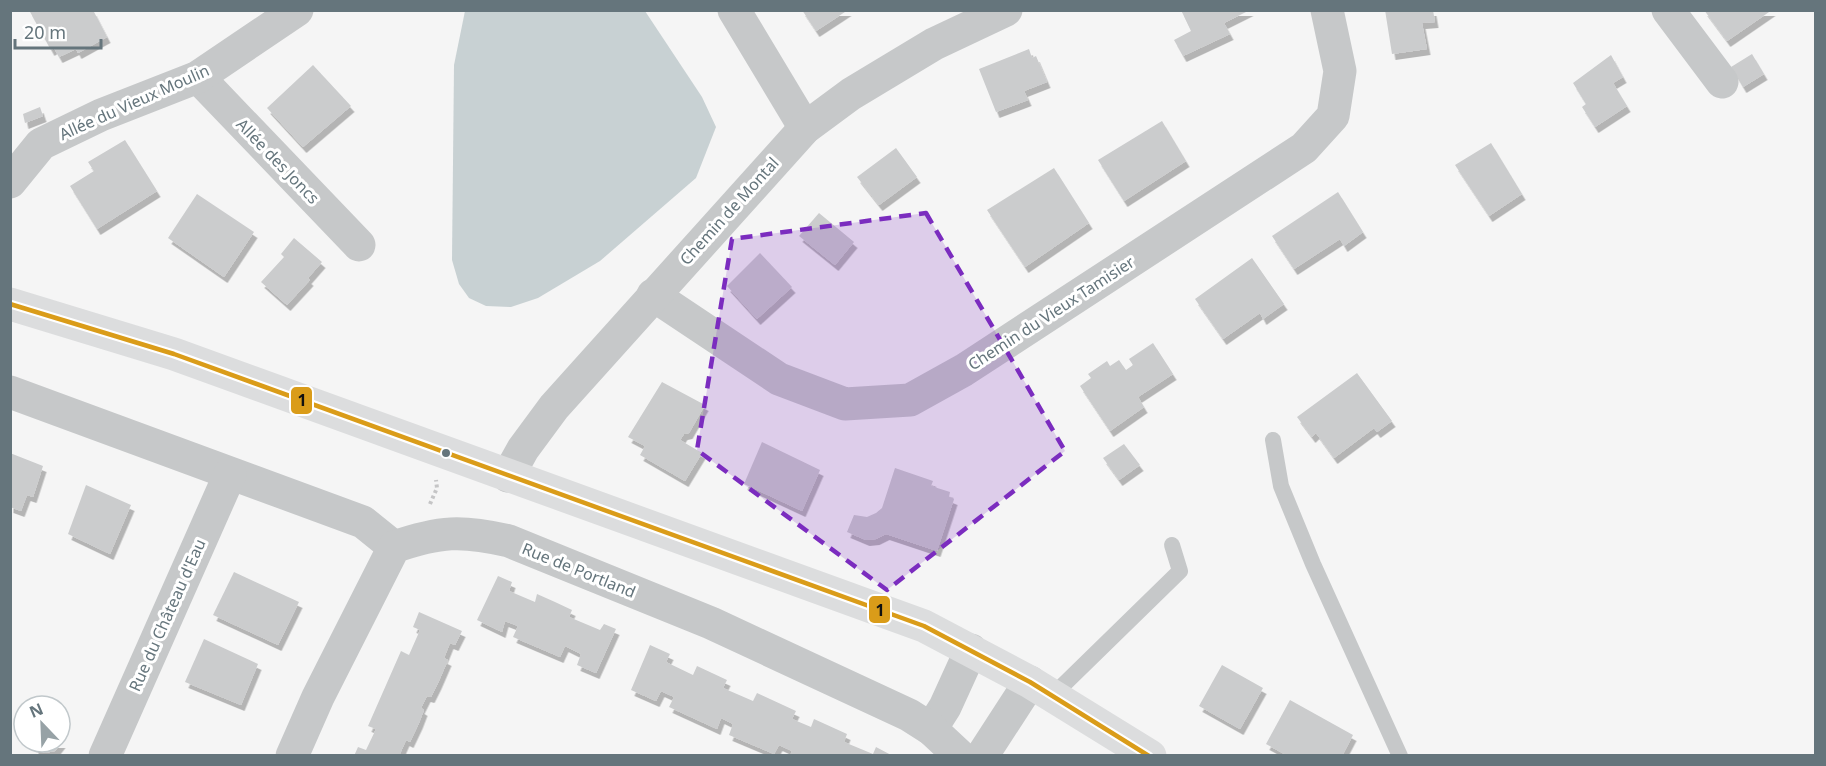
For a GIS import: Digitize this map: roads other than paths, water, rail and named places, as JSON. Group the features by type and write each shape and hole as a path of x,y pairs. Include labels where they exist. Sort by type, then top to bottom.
{"main road":[{"path":"10,304 174,354 924,626 1042,689 1150,756"}],"street":[{"name":"Allée du Vieux Moulin","path":"10,182 41,144 101,115 198,77 297,10"},
{"path":"735,10 805,128"},
{"name":"Chemin de Montal","path":"508,476 523,449 554,406 805,128 851,94 934,44 1006,10"},
{"name":"Chemin du Vieux Tamisier","path":"653,295 779,379 845,404 910,400 964,370 1304,148 1333,116 1340,71 1327,10"},
{"path":"1668,10 1722,82"},
{"name":"Allée des Joncs","path":"198,77 359,246"},
{"path":"10,392 363,522 404,543 318,697 291,756"},
{"name":"Rue du Château d'Eau","path":"105,756 230,474"},
{"name":"Rue de Portland","path":"404,543 440,534 474,533 509,541 711,623 909,715 931,729 960,756"},
{"path":"931,729 945,707 971,650"},
{"path":"982,756 1042,689"}],"lane":[{"path":"1273,440 1281,486 1313,564 1400,756"},
{"path":"1042,689 1180,571 1172,545"}]}
